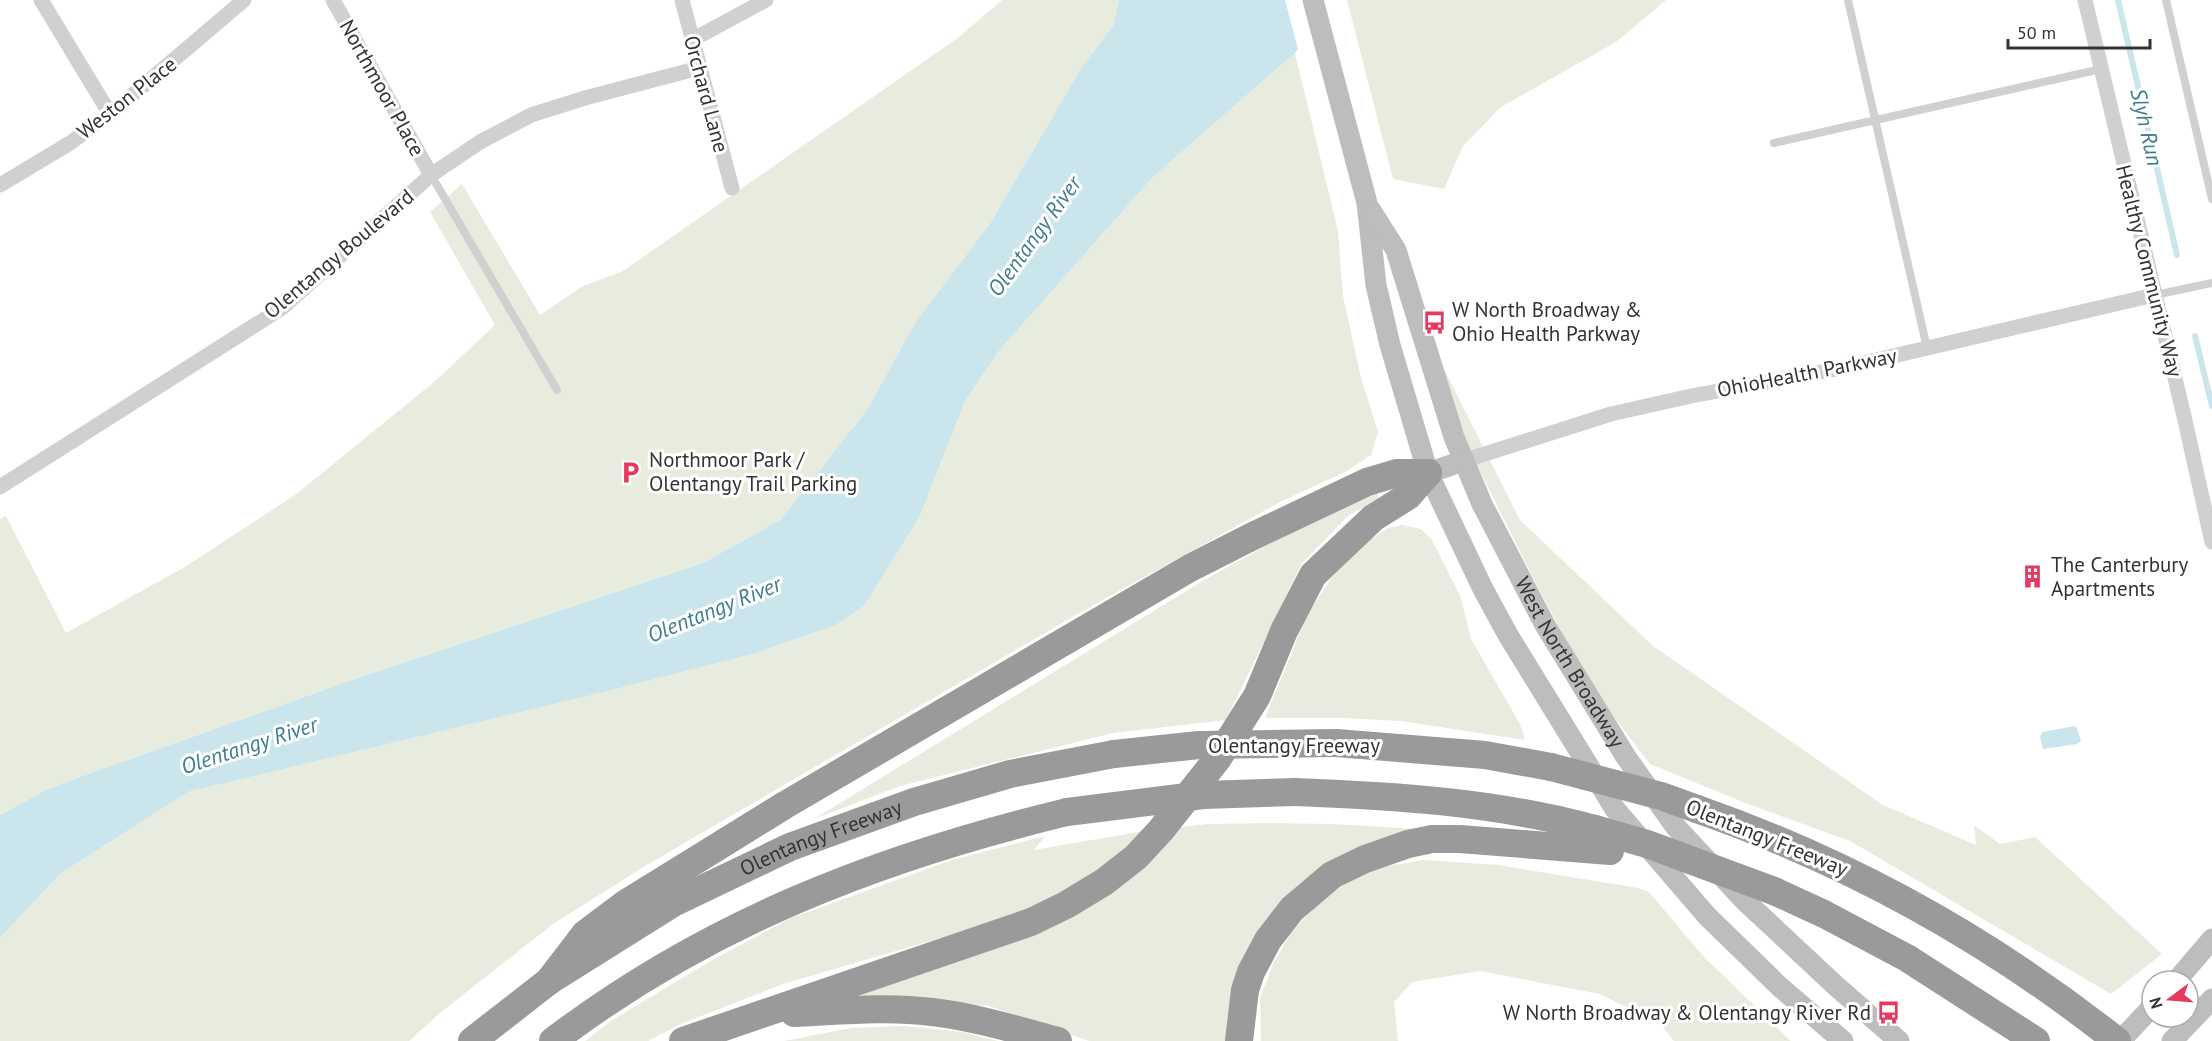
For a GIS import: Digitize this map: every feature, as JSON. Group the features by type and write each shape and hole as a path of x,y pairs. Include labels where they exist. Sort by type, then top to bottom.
{"highway":[{"path":"549,981 585,934 625,904 785,805 1190,568 1367,482 1397,473 1428,473"},
{"path":"683,1041 1030,922 1066,905 1104,882 1136,857 1161,830 1218,758 1257,696 1284,631 1313,575 1372,519 1408,496 1428,473"},
{"name":"Olentangy Freeway","path":"471,1041 549,981 675,902 789,847 936,796 1010,774 1114,754 1199,745 1336,743 1485,755 1551,767 1661,796 1749,827 1846,869 1931,914 2056,994 2119,1041"},
{"path":"553,1041 635,984 752,918 809,893 889,863 975,835 1067,812 1203,795 1295,792 1431,799 1488,807 1603,840"},
{"path":"1239,1041 1245,990 1251,972 1268,940 1292,909 1332,875 1376,855 1432,839 1460,839 1603,840 1647,844 1774,891 1824,914 1906,958 2036,1041"},
{"path":"762,1014 874,1009 932,1011 1002,1025 1058,1041"}],"main road":[{"name":"West North Broadway","path":"1313,0 1367,203 1376,285 1390,345 1428,473 1508,635 1615,809 1707,916 1780,987 1843,1041"},
{"name":"West North Broadway","path":"1367,203 1396,250 1463,461 1487,516 1545,625 1626,757 1675,826 1745,901 1899,1041"},
{"path":"1428,473 1463,461"},
{"path":"2186,969 2212,939"},
{"path":"2172,1041 2212,999"},
{"path":"2119,1041 2140,1019"}],"street":[{"path":"41,0 110,114"},
{"name":"Weston Place","path":"0,185 70,143 110,114 244,0"},
{"name":"Northmoor Place","path":"333,0 431,175"},
{"name":"Orchard Lane","path":"681,0 732,188"},
{"path":"692,40 766,0"},
{"name":"Healthy Community Way","path":"2085,0 2212,542"},
{"name":"Olentangy Boulevard","path":"0,487 282,308 431,175 480,142 531,116 585,98 699,68"},
{"name":"OhioHealth Parkway","path":"1463,461 1611,414 1690,396 1830,370 2154,295"}],"lane":[{"path":"1848,0 1927,348"},
{"path":"2166,0 2212,199"},
{"path":"1774,143 2101,69"},
{"path":"431,175 557,390"},
{"path":"2154,295 2212,282"}],"shaded area":[{"path":"1002,0 1119,0 1113,26 1083,65 991,222 915,323 867,410 780,520 703,563 363,676 80,777 48,789 0,815 0,519 6,516 66,633 183,568 295,495 433,383 495,325 430,212 462,184 540,315 581,287 623,271 959,37"},
{"path":"1347,0 1666,0 1616,42 1501,107 1463,146 1444,189 1393,179"},
{"path":"1295,53 1338,231 1343,296 1361,378 1378,432 1371,455 1345,472 1280,502 1081,612 645,866 553,924 440,1013 409,1041 0,1041 0,938 60,874 188,792 753,654 836,625 864,606 920,516 965,401 998,352 1153,177"},
{"path":"1442,365 1520,520 1653,646 1883,805 1976,845 1974,825 2000,844 2035,837 2162,954 2111,994 1850,841 1748,804 1650,764 1614,717 1564,636 1537,586 1477,465 1437,367"},
{"path":"1377,493 1379,499 1348,516 1302,563 1226,720 1113,733 900,786 814,819 1201,582 1316,518"},
{"path":"1402,525 1421,529 1432,540 1461,598 1471,639 1520,724 1525,740 1401,721 1265,718 1308,613 1332,577 1364,544 1388,528"},
{"path":"1271,823 1418,829 1352,849 1311,875 1275,908 1249,947 1240,968 1228,1041 1089,1041 989,1006 905,998 849,1000 938,964 1182,827"},
{"path":"1144,831 1114,859 1069,888 1009,918 783,984 681,1024 648,1041 585,1041 614,1019 714,959 791,918 952,860 1045,836 1034,850"},
{"path":"1423,860 1499,865 1638,888 1649,892 1704,957 1791,1041 1674,1041 1661,1025 1600,994 1480,971 1412,982 1394,1002 1398,1041 1261,1041 1260,998 1274,962 1291,933 1320,901 1354,878 1382,867"},
{"path":"902,1026 963,1032 998,1041 784,1041 851,1028"}],"water":[{"name":"Olentangy River","path":"1119,0 1332,0 1295,53 1153,177 998,352 965,401 920,516 864,606 836,625 753,654 188,792 60,874 0,938 0,815 48,789 363,676 703,563 780,520 867,410 915,323 991,222 1083,65 1113,26"},
{"path":"2074,726 2077,728 2081,741 2077,744 2043,749 2040,737 2043,732"}],"pier":[{"path":"1285,0 1335,0 1299,53"}],"waterway":[{"name":"Slyh Run","path":"2118,0 2177,255"},
{"name":"Slyh Run","path":"2195,336 2212,406"}],"place":[{"name":"W North Broadway & Ohio Health Parkway","path":"1434,322"},
{"name":"Northmoor Park / Olentangy Trail Parking","path":"631,472"},
{"name":"The Canterbury Apartments","path":"2033,577"},
{"name":"W North Broadway & Olentangy River Rd","path":"1889,1013"}]}
